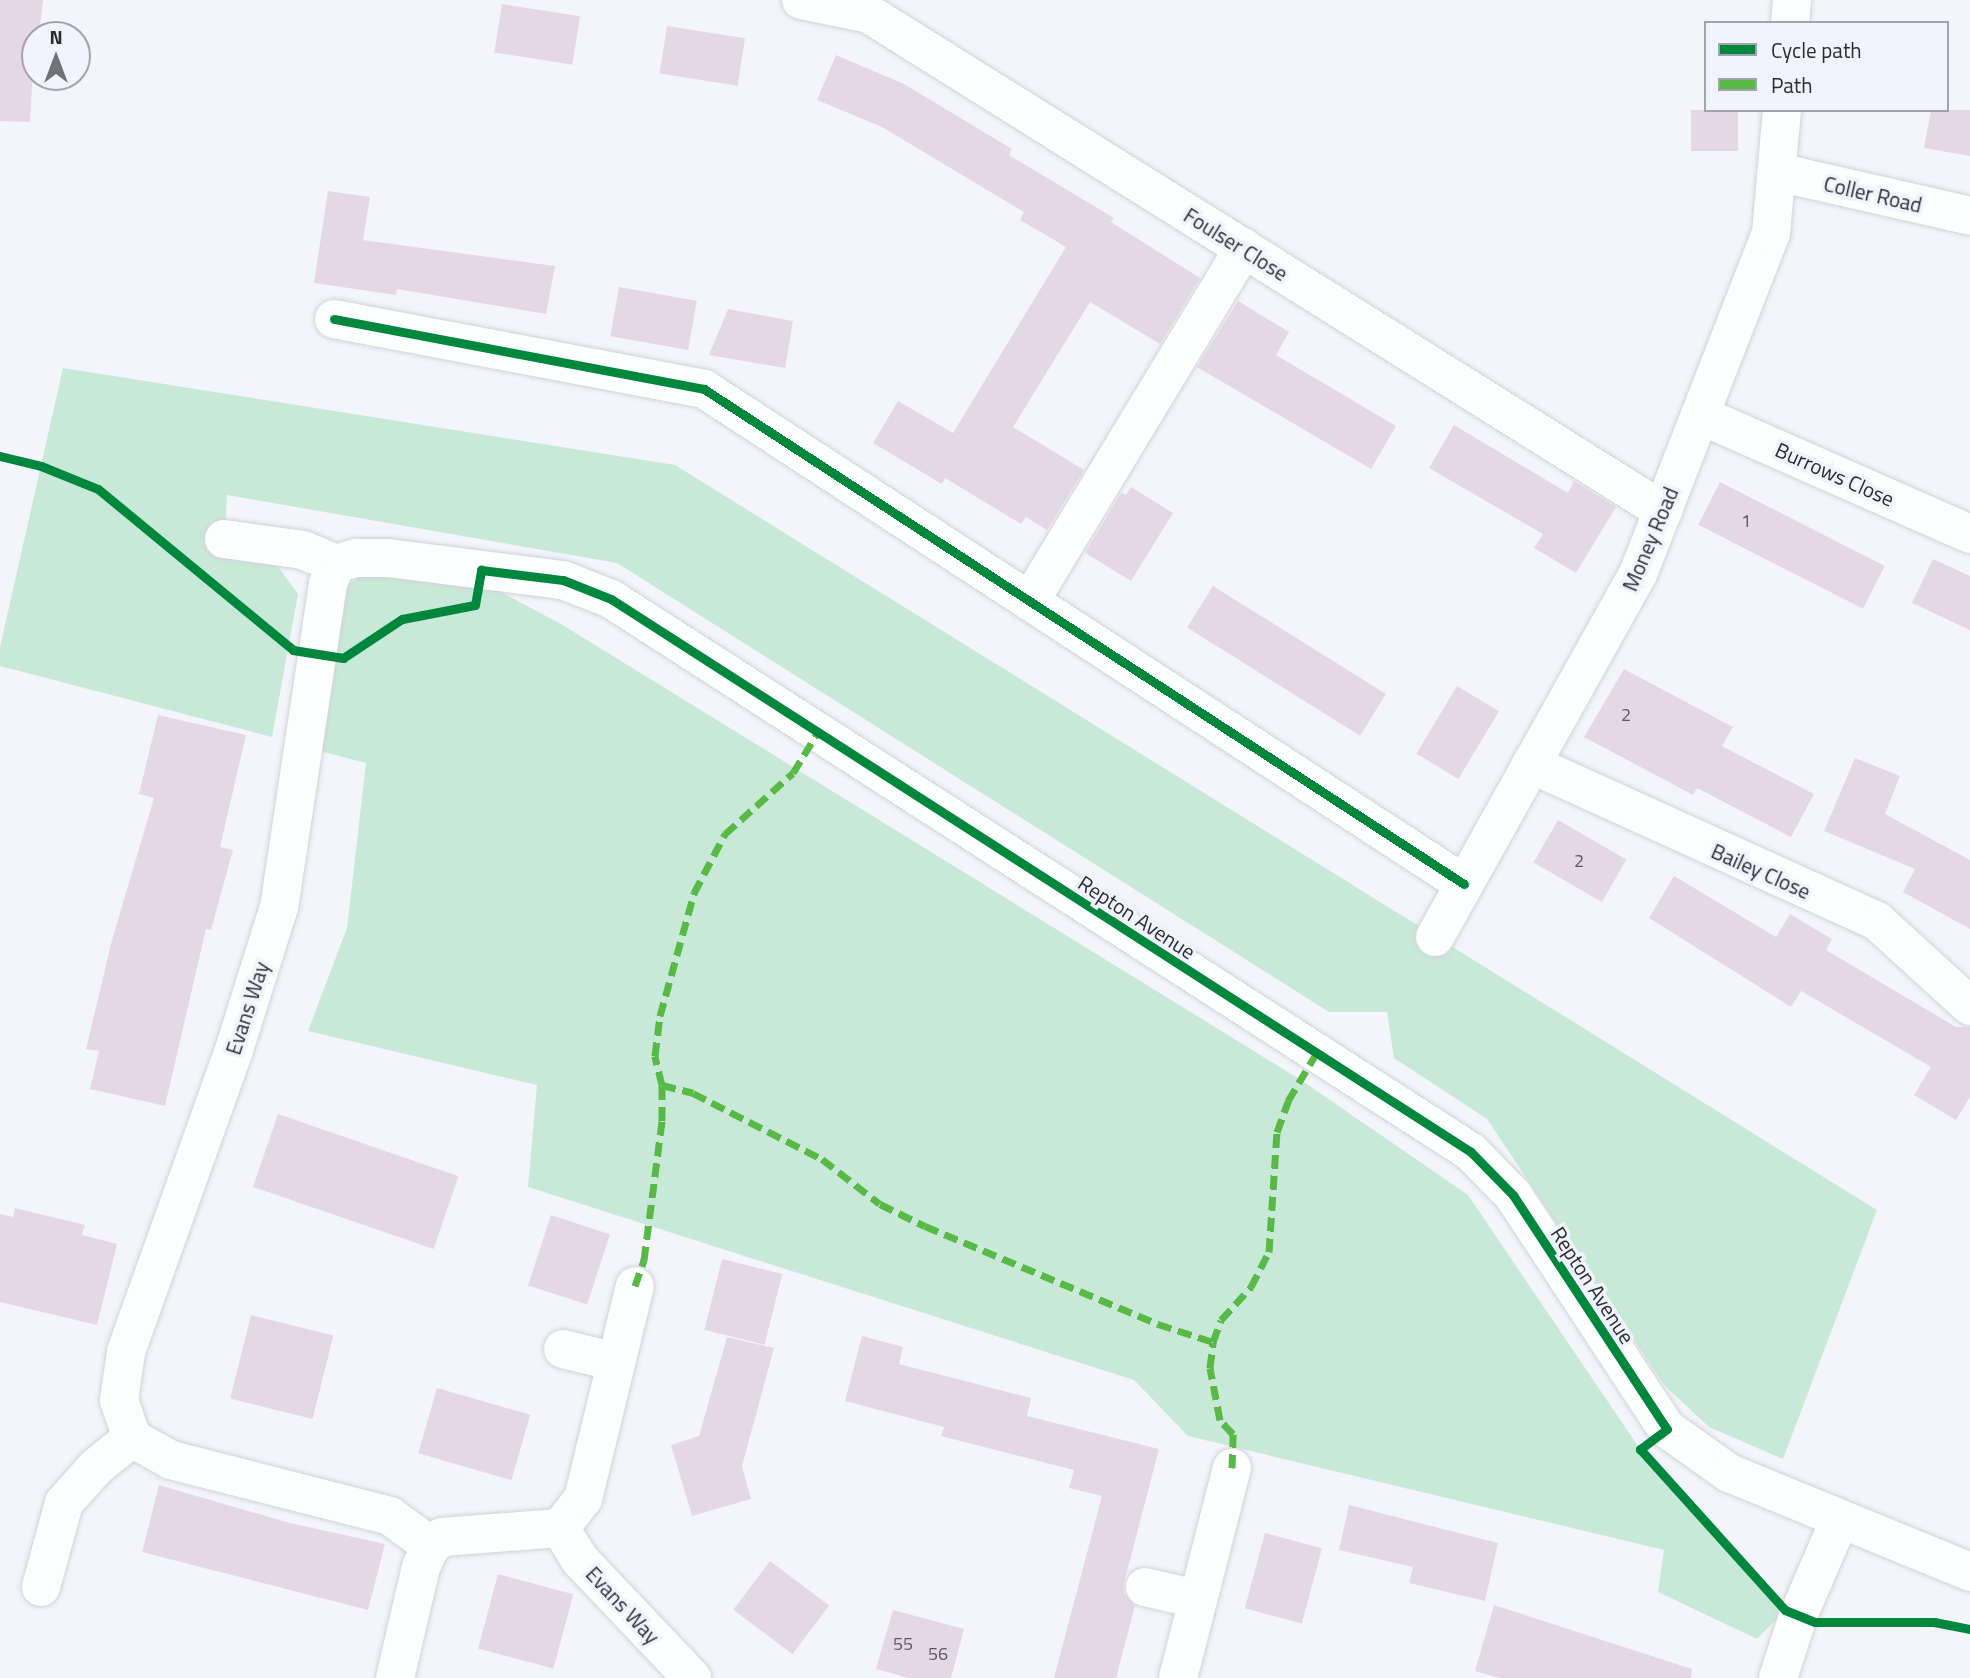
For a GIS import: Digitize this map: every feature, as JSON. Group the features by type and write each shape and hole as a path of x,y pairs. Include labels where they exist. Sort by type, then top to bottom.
{"street":[{"name":"Foulser Close","path":"800,0 869,14 1663,511"},
{"path":"1790,21 1792,0"},
{"name":"Money Road","path":"1435,937 1638,574 1771,233 1782,112"},
{"name":"Coller Road","path":"1777,172 1970,216"},
{"path":"1030,601 1244,248"},
{"path":"334,319 704,389 1464,884"},
{"name":"Burrows Close","path":"1700,415 1970,534"},
{"path":"225,539 303,550 336,564"},
{"name":"Repton Avenue","path":"336,564 356,558 388,558 563,580 611,599 1471,1152 1513,1195 1667,1429 1729,1472 1970,1572"},
{"name":"Evans Way","path":"132,1438 119,1400 126,1352 234,1050 279,907 328,584 336,564"},
{"name":"Bailey Close","path":"1531,764 1877,921 1970,1006"},
{"path":"396,1678 421,1567 431,1546 442,1536 559,1528 583,1499 635,1286"},
{"path":"563,1349 616,1362"},
{"path":"41,1587 64,1503 96,1467 132,1438 171,1460 390,1516 431,1546"},
{"path":"1178,1678 1232,1468"},
{"path":"1778,1678 1798,1616 1840,1518"},
{"name":"Evans Way","path":"559,1528 580,1560 692,1678"},
{"path":"1145,1587 1197,1599"}],"green space":[{"path":"63,368 675,465 1877,1210 1783,1459 1709,1427 1664,1385 1487,1119 1394,1058 1387,1012 1329,1012 617,563 227,495 225,539 272,558 298,594 272,737 0,666 0,647"},
{"path":"372,567 473,577 561,624 1301,1080 1468,1195 1640,1449 1785,1610 1757,1639 1658,1592 1664,1550 1188,1436 1134,1380 528,1187 537,1085 308,1031 347,928 366,763 316,750 336,595"}],"building":[{"path":"0,0 43,0 41,21 21,21 21,91 32,91 30,122 0,121"},
{"path":"502,4 580,16 572,65 494,52"},
{"path":"667,26 745,38 738,86 659,73"},
{"path":"836,55 904,84 1012,149 1009,155 1114,218 1111,222 1200,278 1160,344 1090,302 1013,427 1084,470 1047,530 1026,517 1021,524 945,478 942,484 873,443 898,401 953,433 1066,247 1020,220 1024,212 882,127 817,100"},
{"path":"1691,110 1738,112 1738,151 1691,151"},
{"path":"1970,110 1970,156 1924,148 1931,112"},
{"path":"328,191 370,197 363,240 555,266 546,314 397,289 396,295 314,283"},
{"path":"619,287 697,301 688,350 610,336"},
{"path":"1238,301 1289,332 1276,355 1396,426 1371,469 1197,367"},
{"path":"728,309 793,321 785,368 709,355"},
{"path":"1454,425 1568,493 1574,481 1616,507 1576,573 1534,548 1543,534 1429,468"},
{"path":"1720,482 1885,566 1863,609 1698,525"},
{"path":"1131,487 1173,513 1131,581 1085,553 1121,493 1126,495"},
{"path":"1933,559 1970,576 1970,630 1912,603"},
{"path":"1213,586 1386,694 1360,736 1187,628"},
{"path":"1624,669 1733,727 1722,746 1814,794 1791,837 1697,788 1693,795 1584,737"},
{"path":"1457,686 1499,711 1458,779 1416,754"},
{"path":"158,715 246,735 220,847 233,850 211,930 206,929 165,1106 90,1089 99,1051 86,1049 112,940 154,798 139,794"},
{"path":"1855,758 1900,776 1885,814 1970,860 1970,929 1903,892 1915,869 1824,831"},
{"path":"1558,820 1626,860 1602,902 1534,862"},
{"path":"1674,876 1776,937 1790,914 1832,939 1826,950 1956,1027 1970,1027 1970,1097 1956,1120 1914,1095 1931,1067 1801,991 1791,1007 1649,918"},
{"path":"278,1114 459,1176 434,1249 253,1187"},
{"path":"15,1208 85,1225 82,1235 117,1244 97,1325 0,1302 0,1214 13,1217"},
{"path":"551,1215 610,1234 587,1305 528,1285"},
{"path":"722,1259 782,1274 764,1345 704,1330"},
{"path":"251,1315 333,1336 313,1419 230,1398"},
{"path":"862,1336 903,1347 899,1364 1031,1398 1027,1416 1159,1449 1124,1583 1124,1594 1135,1606 1116,1678 1054,1678 1102,1496 1069,1488 1074,1470 941,1436 944,1427 845,1401"},
{"path":"727,1337 774,1348 742,1466 751,1499 692,1516 671,1445 699,1436"},
{"path":"437,1388 530,1415 511,1480 418,1453"},
{"path":"159,1485 290,1523 385,1544 368,1610 142,1552"},
{"path":"1349,1505 1498,1543 1485,1601 1409,1583 1413,1567 1339,1550"},
{"path":"1265,1533 1322,1548 1302,1624 1245,1608"},
{"path":"770,1561 829,1606 792,1654 733,1610"},
{"path":"498,1574 573,1594 553,1669 478,1648"},
{"path":"1494,1605 1692,1669 1691,1678 1500,1678 1475,1671"},
{"path":"893,1610 964,1629 951,1678 909,1678 876,1669"}],"marked path":[{"path":"635,1286 644,1260 662,1121 662,1085 655,1056 660,1016 694,893 725,834 793,773 818,732"},
{"path":"1232,1468 1233,1434 1220,1420 1210,1368 1213,1342 1221,1320 1251,1287 1269,1252 1277,1132 1288,1101 1316,1054"},
{"path":"662,1085 693,1093 822,1159 880,1204 925,1226 1158,1324 1213,1342"}],"cycle path":[{"path":"334,319 704,389 1464,884"},
{"path":"0,456 41,466 98,489 293,650 343,658 402,619 475,605 481,570 563,580 611,599 1471,1152 1513,1195 1667,1429 1640,1449 1785,1610 1815,1622 1934,1622 1970,1629"}]}
